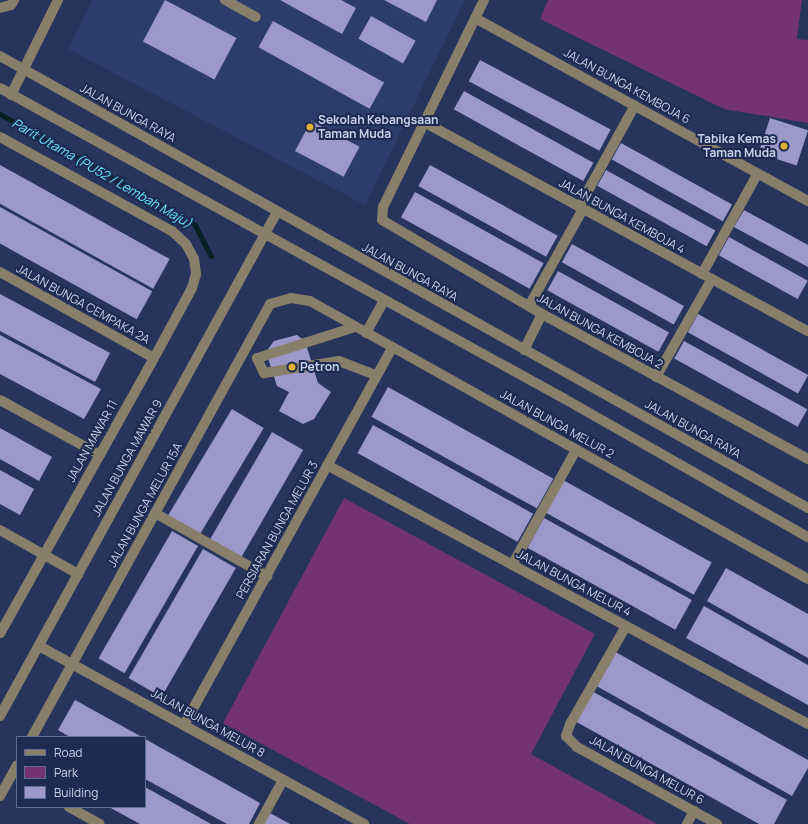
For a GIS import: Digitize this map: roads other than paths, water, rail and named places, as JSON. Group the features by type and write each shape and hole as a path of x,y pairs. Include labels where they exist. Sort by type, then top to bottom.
{"street":[{"path":"0,8 11,6 14,0"},
{"path":"11,94 58,0"},
{"path":"225,0 256,17"},
{"path":"424,122 484,0"},
{"name":"JALAN BUNGA KEMBOJA 6","path":"475,18 808,201"},
{"name":"JALAN BUNGA RAYA","path":"0,56 808,508"},
{"path":"0,88 384,300 808,537"},
{"path":"529,306 635,105"},
{"name":"JALAN BUNGA KEMBOJA 4","path":"424,122 808,331"},
{"name":"JALAN BUNGA KEMBOJA 2","path":"424,122 383,207 382,220 542,314 808,458"},
{"name":"JALAN MAWAR 11","path":"0,138 172,231 186,244 194,259 196,274 192,288 154,358 0,633"},
{"path":"702,274 758,173"},
{"name":"JALAN BUNGA MAWAR 9","path":"0,716 277,212"},
{"name":"JALAN BUNGA CEMPAKA 2A","path":"0,272 154,358"},
{"path":"656,377 712,279"},
{"name":"JALAN BUNGA MELUR 2","path":"291,298 310,301 808,579"},
{"name":"JALAN BUNGA MELUR 15A","path":"33,736 270,304 291,298"},
{"path":"366,333 384,300"},
{"path":"524,350 542,314"},
{"path":"257,358 355,327"},
{"name":"PERSIARAN BUNGA MELUR 3","path":"184,725 392,348"},
{"path":"244,352 257,358 264,373 339,361 376,375"},
{"path":"0,400 100,455"},
{"path":"512,565 576,450"},
{"name":"JALAN BUNGA MELUR 4","path":"327,465 808,724"},
{"path":"156,513 267,576"},
{"path":"0,530 78,574"},
{"name":"JALAN BUNGA MELUR 6","path":"626,626 570,724 566,736 577,747 717,824"},
{"name":"JALAN BUNGA MELUR 8","path":"39,646 364,824"},
{"path":"0,796 14,777"},
{"path":"259,824 283,780"},
{"path":"71,808 100,824"},
{"path":"687,824 694,811"}],"waterway":[{"name":"Parit Utama (PU52 / Lembah Maju)","path":"0,114 195,225 211,256"}],"place":[{"name":"Sekolah Kebangsaan Taman Muda","path":"310,127"},
{"name":"Tabika Kemas Taman Muda","path":"784,146"},
{"name":"Petron","path":"292,367"}]}
